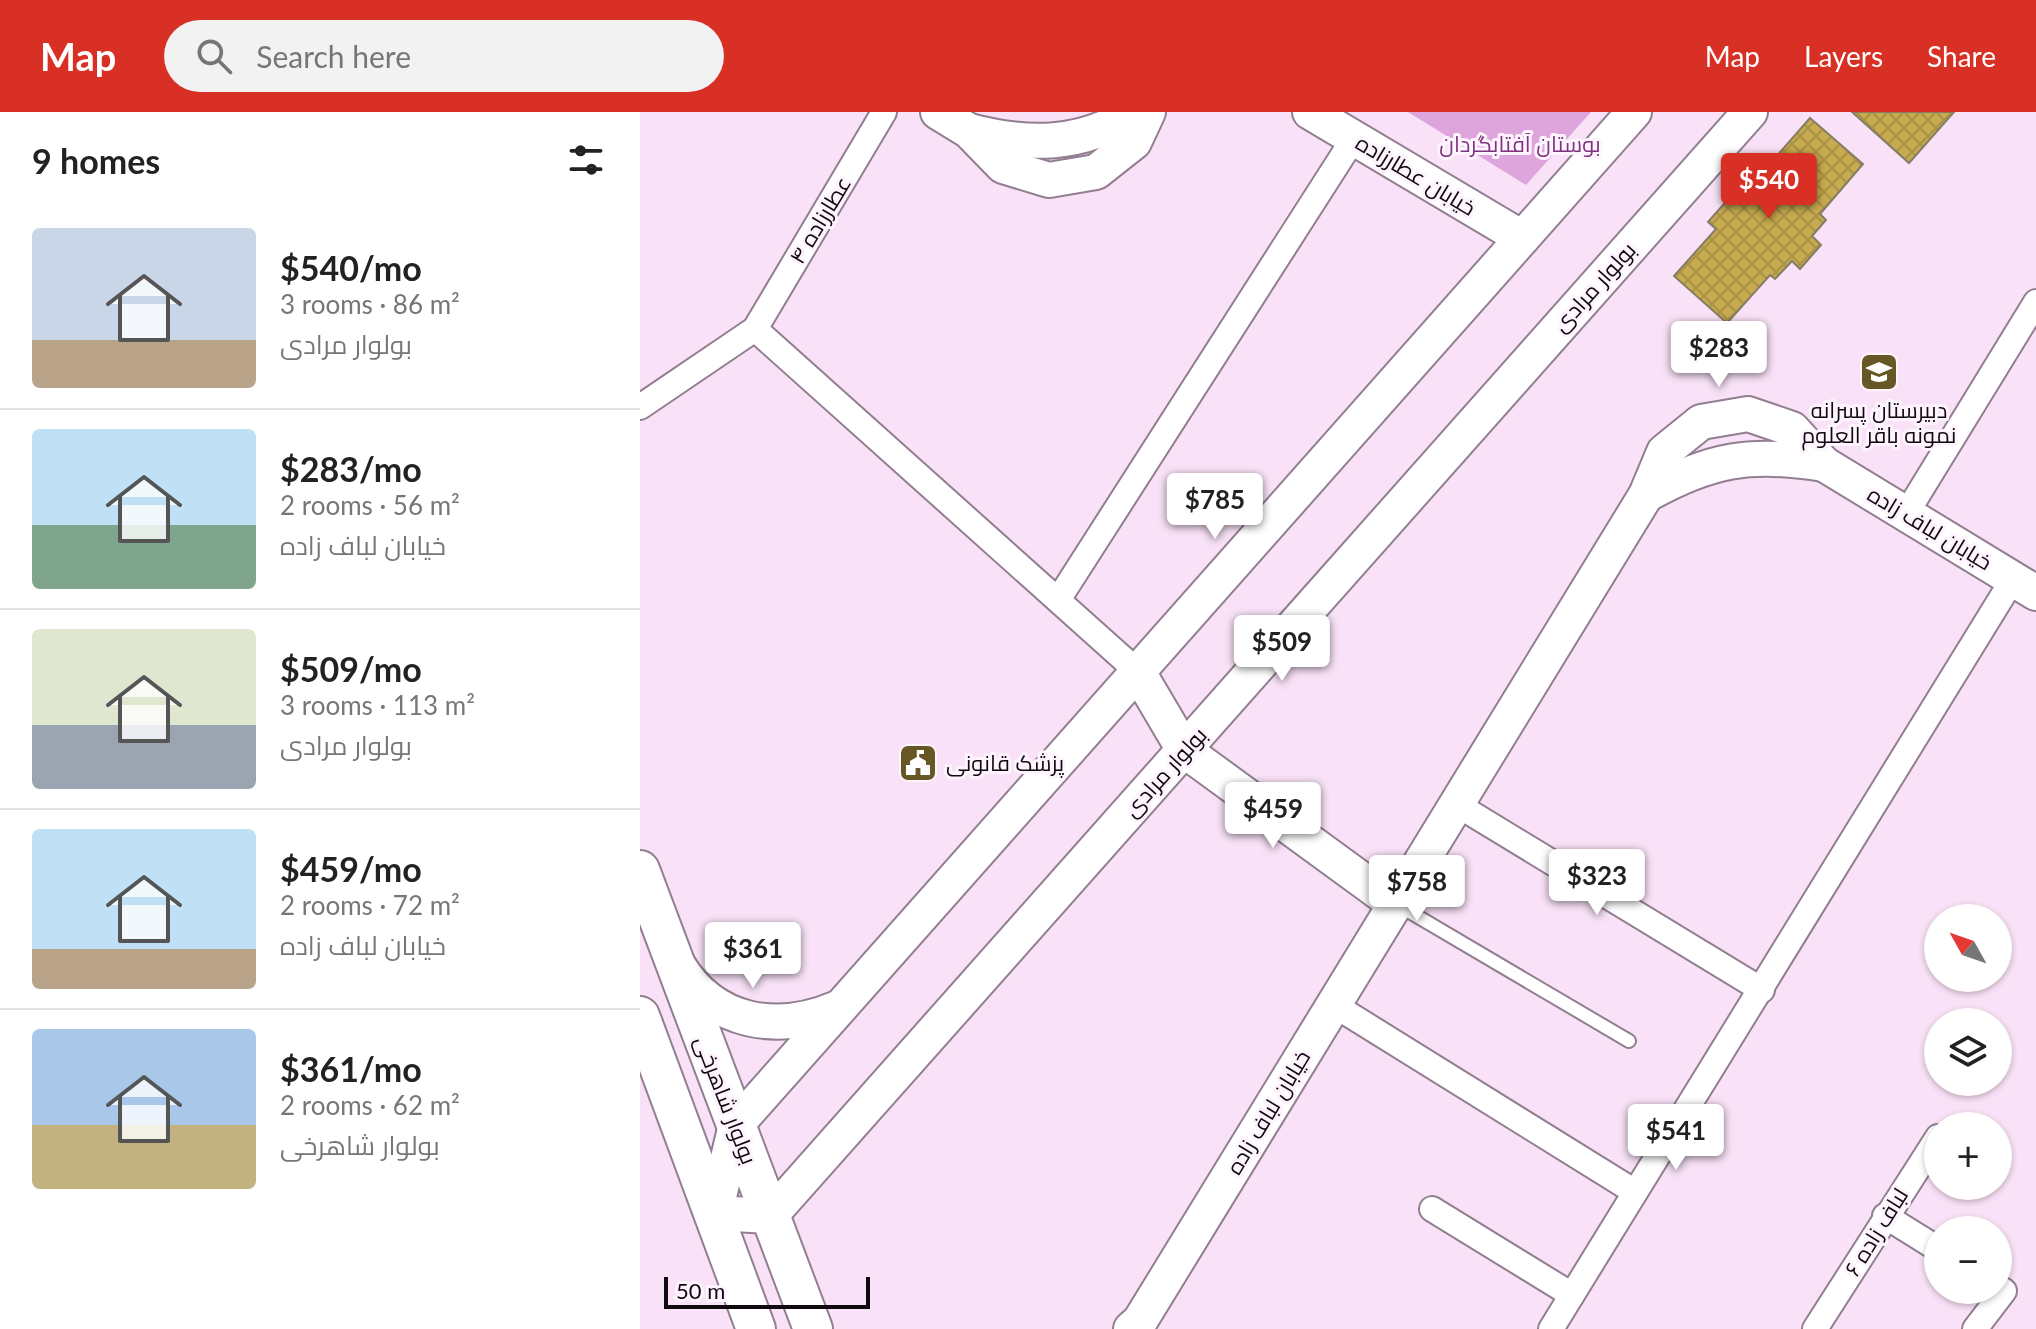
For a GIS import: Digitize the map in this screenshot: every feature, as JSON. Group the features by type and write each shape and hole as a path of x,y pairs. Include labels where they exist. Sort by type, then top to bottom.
{"main road":[{"name":"بولوار شاهرخی","path":"640,870 813,1329"},
{"path":"640,1016 756,1329"}],"street":[{"name":"عطارزاده ۴","path":"755,329 884,112"},
{"path":"938,112 969,131 1003,166 1049,180 1096,172 1134,142 1148,112"},
{"path":"969,131 1007,141 1047,142 1085,135 1134,112"},
{"name":"خیابان عطارزاده","path":"1310,112 1522,238"},
{"path":"770,1216 715,1213 736,1125 1634,112"},
{"name":"بولوار مرادی","path":"770,1216 1750,112"},
{"path":"1058,600 1354,138"},
{"path":"1906,514 2036,302"},
{"path":"640,407 755,329 1138,672 1184,750 1395,904"},
{"name":"خیابان لباف زاده","path":"1136,1326 1646,495 1664,452 1701,422 1748,414 1792,429 1824,464 2024,586"},
{"path":"1551,1329 1762,990 2024,586"},
{"path":"1456,804 1762,990"},
{"path":"672,956 701,994 744,1018 768,1023 792,1023 816,1018 838,1008"},
{"path":"1334,1005 1635,1192"},
{"name":"لباف زاده ۶","path":"1815,1329 1924,1158"},
{"path":"1432,1209 1572,1295"},
{"path":"1885,1216 1924,1240"},
{"path":"1975,1329 1994,1304"}],"lane":[{"path":"1395,904 1629,1041"}],"green space":[{"name":"بوستان آفتابگردان","path":"1408,112 1591,112 1526,185"}],"building":[{"path":"1852,112 1954,112 1909,163"},
{"path":"1810,118 1863,164 1820,214 1826,220 1812,236 1821,245 1800,269 1792,261 1775,279 1770,275 1727,323 1674,276 1716,229 1708,222 1762,161 1768,166"}],"place":[{"name":"دبیرستان پسرانه نمونه باقر العلوم","path":"1879,372"},
{"name":"پزشک قانونی","path":"918,763"}]}
